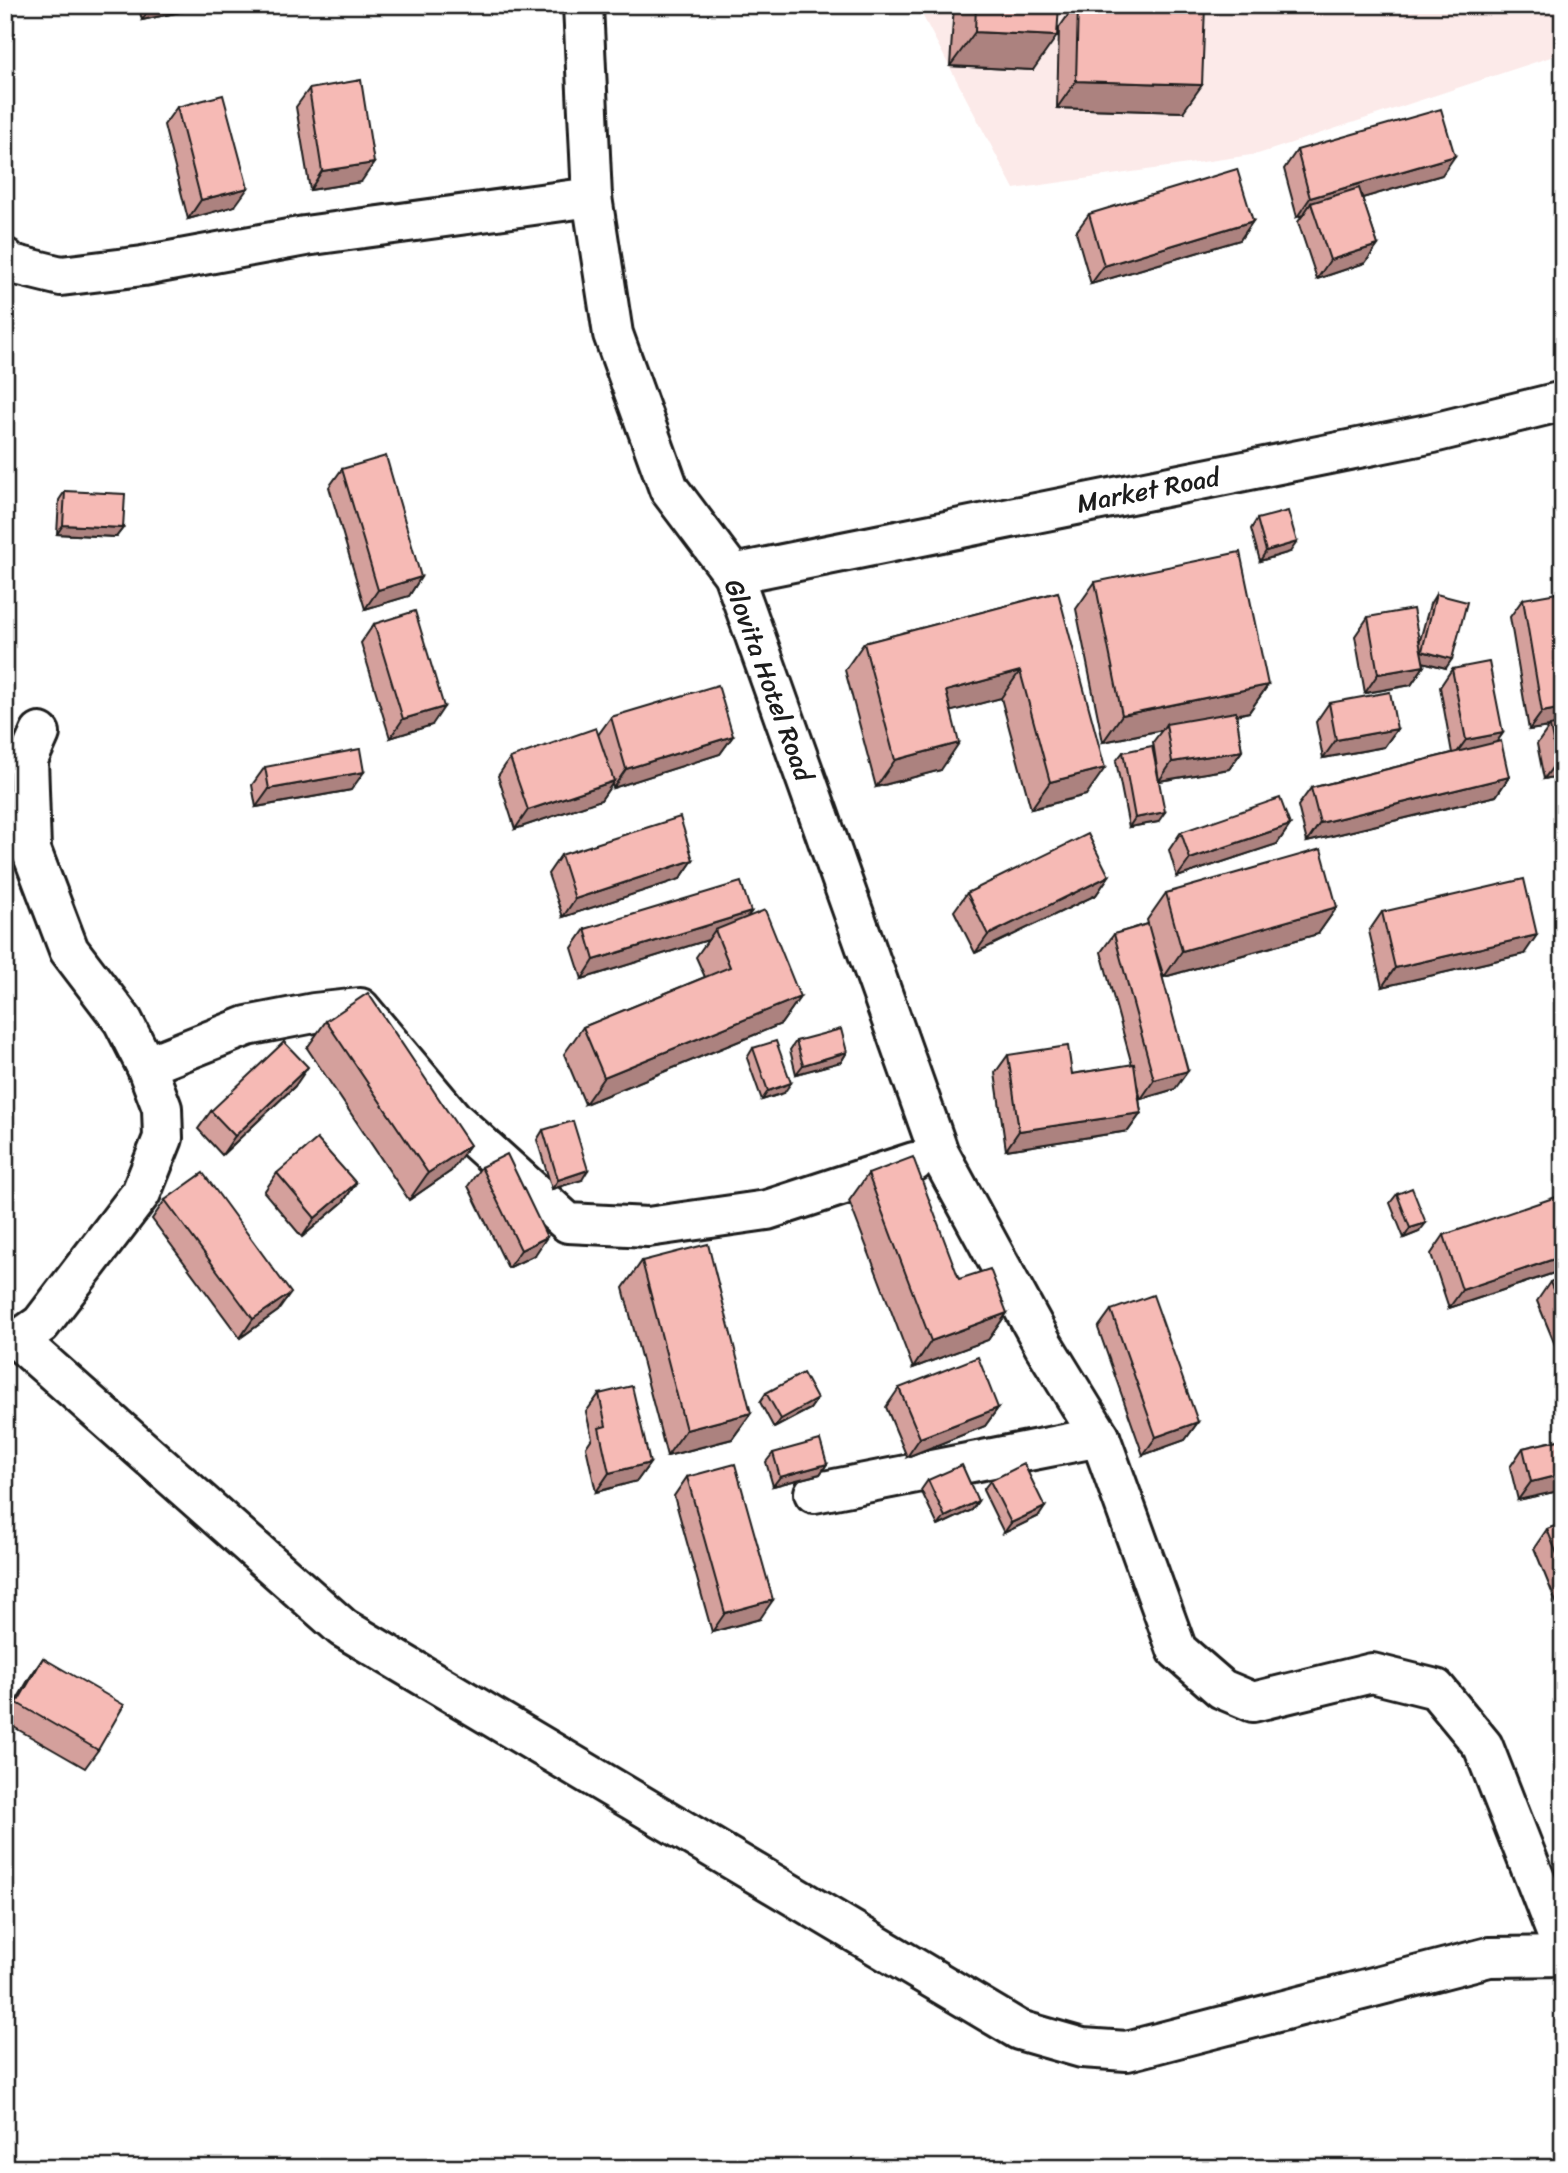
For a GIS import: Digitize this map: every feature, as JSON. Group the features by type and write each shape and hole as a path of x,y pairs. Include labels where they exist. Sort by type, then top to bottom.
{"street":[{"name":"Glovita Hotel Road","path":"583,5 592,197 613,334 669,489 733,574 939,1153 1044,1346 1100,1437 1177,1650 1222,1689 1253,1702 1373,1673 1436,1689 1483,1746 1563,1950"},
{"path":"5,258 8,264 61,276 143,266 304,236 592,197"},
{"name":"Market Road","path":"733,574 1433,433 1563,401"},
{"path":"40,733 28,760 31,850 69,950 123,1021 146,1066 162,1108 163,1138 141,1193 41,1324 12,1340 343,1628 1019,2030 1083,2048 1127,2051 1489,1957 1563,1956"},
{"path":"146,1066 247,1026 314,1013 360,1008 453,1119 568,1223 648,1227 767,1210 939,1153"},
{"path":"814,1493 1100,1437"}],"shaded area":[{"path":"917,5 1563,5 1563,53 1258,154 1014,189"}],"building":[{"path":"976,5 1059,5 1057,36 975,32"},
{"path":"1078,5 1205,6 1202,85 1076,81"},
{"path":"361,80 374,163 322,171 309,89"},
{"path":"223,95 248,188 201,200 177,107"},
{"path":"1441,109 1455,156 1310,198 1297,150"},
{"path":"1237,169 1253,221 1104,266 1089,214"},
{"path":"1359,188 1378,245 1330,260 1311,203"},
{"path":"386,456 421,577 378,590 342,469"},
{"path":"65,491 125,494 123,528 63,525"},
{"path":"1288,511 1297,542 1266,551 1257,519"},
{"path":"1240,552 1268,685 1122,715 1095,582"},
{"path":"1058,592 1105,768 1050,782 1020,671 946,691 959,743 895,760 864,643"},
{"path":"1563,592 1563,708 1542,712 1523,599"},
{"path":"1436,594 1467,602 1452,659 1422,651"},
{"path":"1413,609 1424,666 1378,674 1368,617"},
{"path":"415,611 444,707 403,719 374,624"},
{"path":"5,641 10,642 5,673"},
{"path":"1489,662 1503,733 1466,740 1452,669"},
{"path":"718,685 733,736 626,769 611,717"},
{"path":"1390,692 1397,729 1336,740 1329,703"},
{"path":"1236,712 1242,751 1172,762 1166,724"},
{"path":"1563,723 1563,760 1557,761 1550,726"},
{"path":"596,728 614,781 528,810 510,758"},
{"path":"1501,741 1509,777 1320,823 1311,788"},
{"path":"1152,746 1165,812 1135,818 1123,752"},
{"path":"360,749 364,772 269,789 265,767"},
{"path":"1280,798 1290,825 1190,859 1181,832"},
{"path":"680,817 693,860 575,899 561,855"},
{"path":"1088,834 1109,876 988,935 967,893"},
{"path":"1321,849 1337,907 1182,951 1166,893"},
{"path":"1524,879 1537,935 1395,968 1382,912"},
{"path":"741,882 751,912 594,960 585,929"},
{"path":"765,910 800,997 604,1077 583,1027 730,967 715,930"},
{"path":"1148,924 1188,1071 1154,1080 1114,934"},
{"path":"368,993 470,1145 428,1173 326,1021"},
{"path":"841,1029 847,1052 803,1065 796,1041"},
{"path":"776,1041 791,1083 768,1091 753,1048"},
{"path":"284,1042 308,1067 235,1136 211,1111"},
{"path":"1068,1046 1072,1074 1134,1064 1141,1113 1019,1131 1008,1055"},
{"path":"573,1121 588,1170 558,1180 543,1130"},
{"path":"317,1139 356,1183 315,1218 277,1173"},
{"path":"507,1154 547,1237 521,1250 481,1167"},
{"path":"913,1157 959,1279 990,1269 1007,1313 931,1341 868,1174"},
{"path":"203,1173 291,1293 253,1319 165,1200"},
{"path":"1412,1188 1426,1223 1410,1228 1397,1194"},
{"path":"1562,1195 1563,1256 1462,1290 1444,1235"},
{"path":"708,1244 751,1413 686,1430 642,1261"},
{"path":"1563,1277 1563,1314 1550,1282"},
{"path":"1153,1295 1198,1422 1156,1437 1111,1310"},
{"path":"978,1357 998,1408 920,1438 899,1388"},
{"path":"803,1373 817,1399 781,1419 766,1393"},
{"path":"632,1386 650,1463 609,1473 599,1428 606,1426 599,1394"},
{"path":"1563,1439 1563,1474 1531,1482 1523,1448"},
{"path":"820,1440 827,1464 780,1477 773,1453"},
{"path":"735,1464 773,1600 725,1613 687,1477"},
{"path":"1024,1464 1045,1507 1011,1523 990,1481"},
{"path":"962,1465 978,1501 945,1517 928,1480"},
{"path":"1563,1523 1563,1569 1547,1529"},
{"path":"43,1658 124,1705 98,1750 17,1703"}]}
